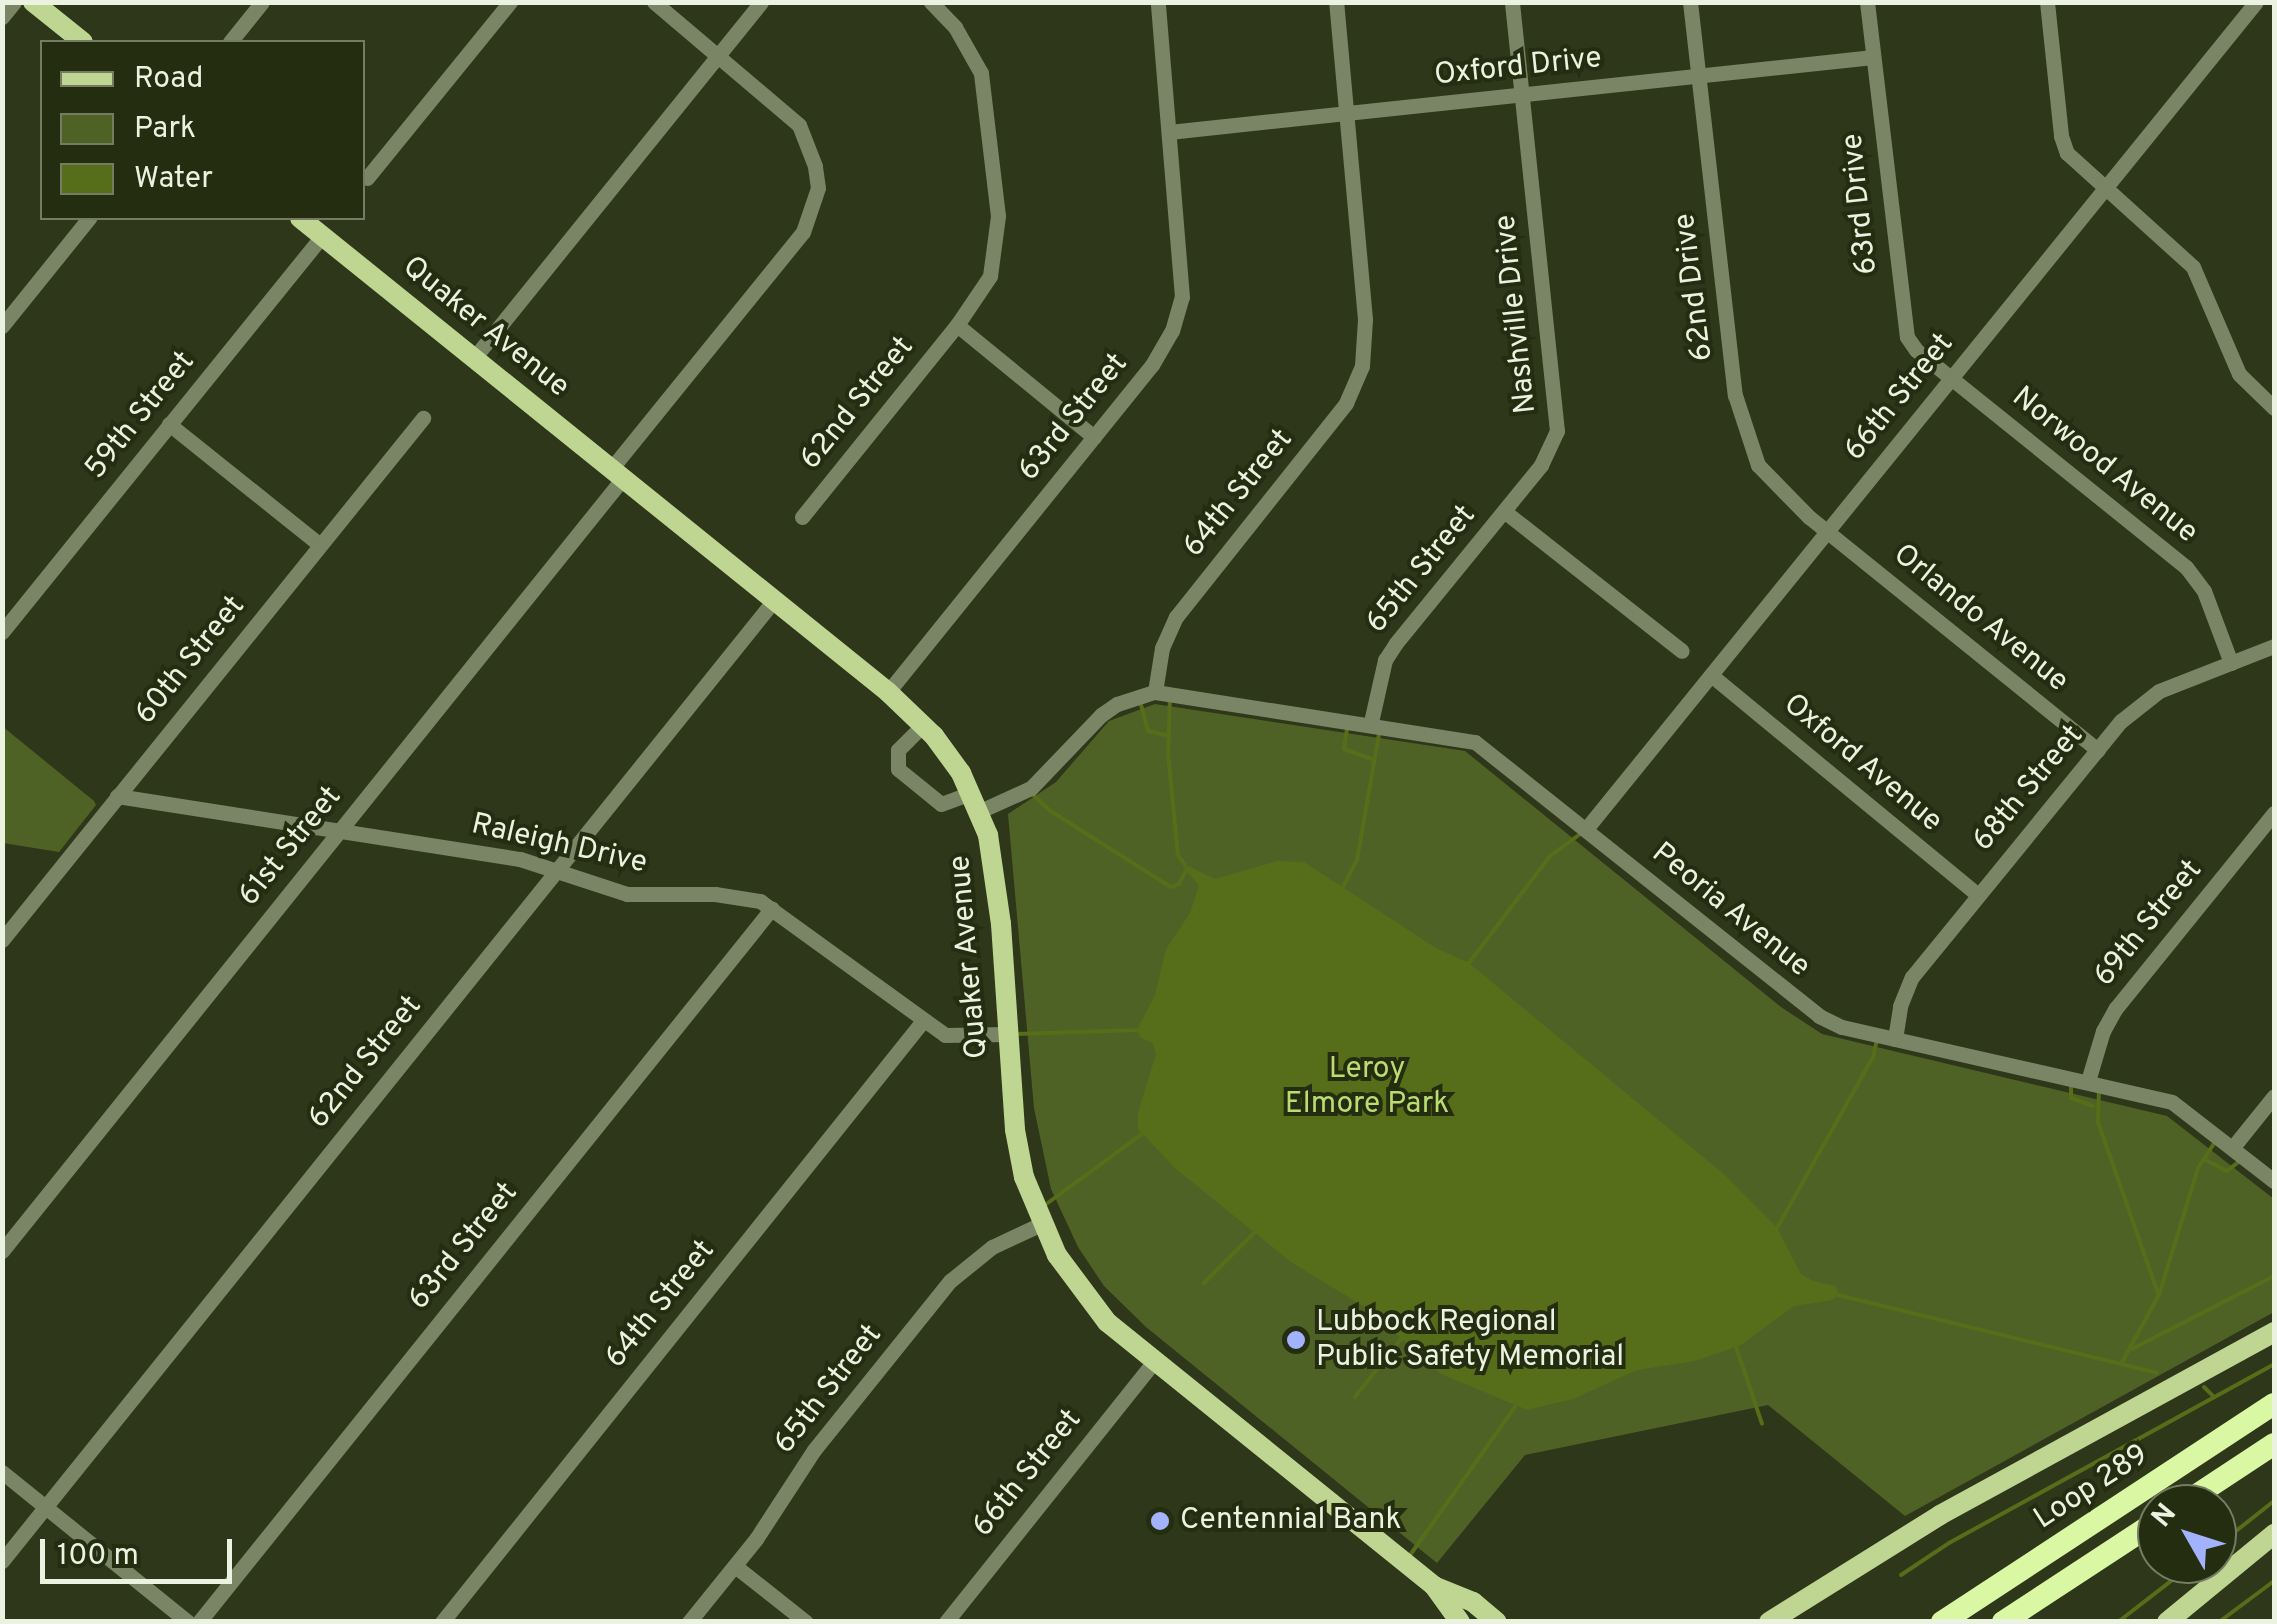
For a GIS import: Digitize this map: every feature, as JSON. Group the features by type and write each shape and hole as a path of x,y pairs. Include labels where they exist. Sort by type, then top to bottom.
{"highway":[{"name":"Loop 289","path":"1942,1622 2274,1404"},
{"path":"2213,1484 2274,1444"},
{"path":"2003,1622 2137,1534"}],"main road":[{"path":"34,2 81,40"},
{"name":"Quaker Avenue","path":"302,220 924,724 976,802 996,868 1014,1130 1024,1177 1041,1224 1089,1302 1154,1361 1434,1586 1473,1602 1497,1622"},
{"path":"1769,1622 1940,1515 2274,1332"},
{"path":"2166,1622 2274,1534"},
{"name":"Quaker Avenue","path":"1434,1586 1458,1621"}],"street":[{"path":"2,17 14,2"},
{"path":"232,40 262,2"},
{"path":"367,178 510,2"},
{"path":"654,2 718,55"},
{"path":"474,358 761,2"},
{"path":"931,2 955,26 980,73 998,216 990,276 957,325 1094,436"},
{"path":"1158,2 1169,132"},
{"name":"64th Street","path":"1156,692 1162,648 1176,617 1326,429 1357,382 1365,319 1336,2"},
{"name":"Nashville Drive","path":"1504,511 1541,465 1556,432 1512,2"},
{"name":"62nd Drive","path":"1690,2 1738,412 1758,465 1827,532"},
{"name":"63rd Drive","path":"1867,2 1902,324 1916,350 1951,378"},
{"path":"2048,2 2061,136 2077,167 2193,268 2239,374 2274,408"},
{"name":"66th Street","path":"1586,829 2256,2"},
{"name":"61st Street","path":"2,1251 339,832 803,232 818,188 816,166 799,125 718,55"},
{"name":"Oxford Drive","path":"1169,132 1873,57"},
{"name":"63rd Street","path":"888,692 1163,349 1182,297 1169,132"},
{"path":"2,326 87,220"},
{"name":"59th Street","path":"2,632 322,236"},
{"name":"62nd Street","path":"802,517 957,325"},
{"name":"Norwood Avenue","path":"1951,378 2186,567 2209,601 2231,662"},
{"name":"60th Street","path":"2,940 423,418"},
{"path":"170,424 320,545"},
{"path":"1504,511 1682,652"},
{"name":"65th Street","path":"1370,722 1374,694 1390,652 1504,511"},
{"name":"Orlando Avenue","path":"1827,532 2098,750"},
{"name":"62nd Street","path":"2,1561 774,600"},
{"name":"68th Street","path":"1895,1039 1900,1006 1912,977 2140,702 2274,646"},
{"name":"Oxford Avenue","path":"1711,674 1978,895"},
{"path":"924,724 897,753 900,773 941,804 976,802 1031,788 1101,714 1156,692"},
{"name":"Peoria Avenue","path":"1156,692 1370,722 1476,742 1807,1008 1842,1028 2172,1102 2274,1181"},
{"name":"Raleigh Drive","path":"118,796 558,868 627,894 716,894 772,908 946,1036 1007,1034"},
{"name":"69th Street","path":"2088,1082 2103,1031 2116,1008 2274,813"},
{"name":"63rd Street","path":"199,1622 772,908"},
{"name":"64th Street","path":"442,1622 922,1022"},
{"path":"2233,1148 2274,1096"},
{"name":"65th Street","path":"689,1622 735,1566 814,1450 950,1280 992,1246 1041,1224"},
{"name":"66th Street","path":"946,1622 1154,1361"},
{"path":"2,1472 188,1622"},
{"path":"735,1566 806,1622"}],"green space":[{"name":"Leroy Elmore Park","path":"1155,704 1465,751 1781,1007 1822,1034 2167,1116 2274,1199 2274,1312 1905,1516 1768,1405 1525,1455 1437,1563 1146,1327 1104,1286 1078,1247 1051,1189 1034,1108 1008,814 1056,782 1109,721"},
{"path":"2,726 96,805 59,852 3,843"}],"water":[{"path":"1277,861 1304,862 1436,948 1469,963 1725,1175 1777,1228 1801,1274 1836,1286 1838,1295 1832,1300 1794,1306 1741,1345 1695,1361 1637,1370 1573,1399 1527,1410 1441,1374 1368,1309 1291,1262 1176,1169 1138,1129 1138,1112 1156,1054 1153,1043 1141,1038 1137,1030 1155,995 1166,949 1190,913 1199,885 1183,868 1188,866 1215,879"}],"waterway":[{"path":"1170,697 1168,753 1178,855 1185,865"},
{"path":"1140,701 1148,731 1166,735"},
{"path":"1347,729 1344,749 1374,760"},
{"path":"1342,889 1357,860 1379,734"},
{"path":"1031,793 1049,810 1171,887 1179,884 1185,872"},
{"path":"1469,963 1550,856 1583,832"},
{"path":"1017,1034 1137,1030"},
{"path":"1777,1228 1873,1057 1877,1040"},
{"path":"2071,1083 2071,1098 2093,1106"},
{"path":"2099,1089 2098,1122 2158,1293"},
{"path":"1045,1205 1142,1134"},
{"path":"2121,1364 2159,1295 2198,1168 2216,1140"},
{"path":"2204,1159 2227,1171 2241,1160"},
{"path":"1204,1283 1255,1232"},
{"path":"2132,1349 2274,1276"},
{"path":"1838,1295 2157,1373"},
{"path":"1355,1397 1401,1339"},
{"path":"1736,1347 1762,1424"},
{"path":"1901,1575 1949,1543 2274,1364"},
{"path":"2204,1387 2214,1397"},
{"path":"1408,1558 1515,1407"},
{"path":"2237,1530 2274,1501"},
{"path":"2219,1622 2274,1581"},
{"path":"2118,1622 2167,1584"}],"place":[{"name":"Lubbock Regional Public Safety Memorial","path":"1296,1340"},
{"name":"Centennial Bank","path":"1160,1521"}]}
